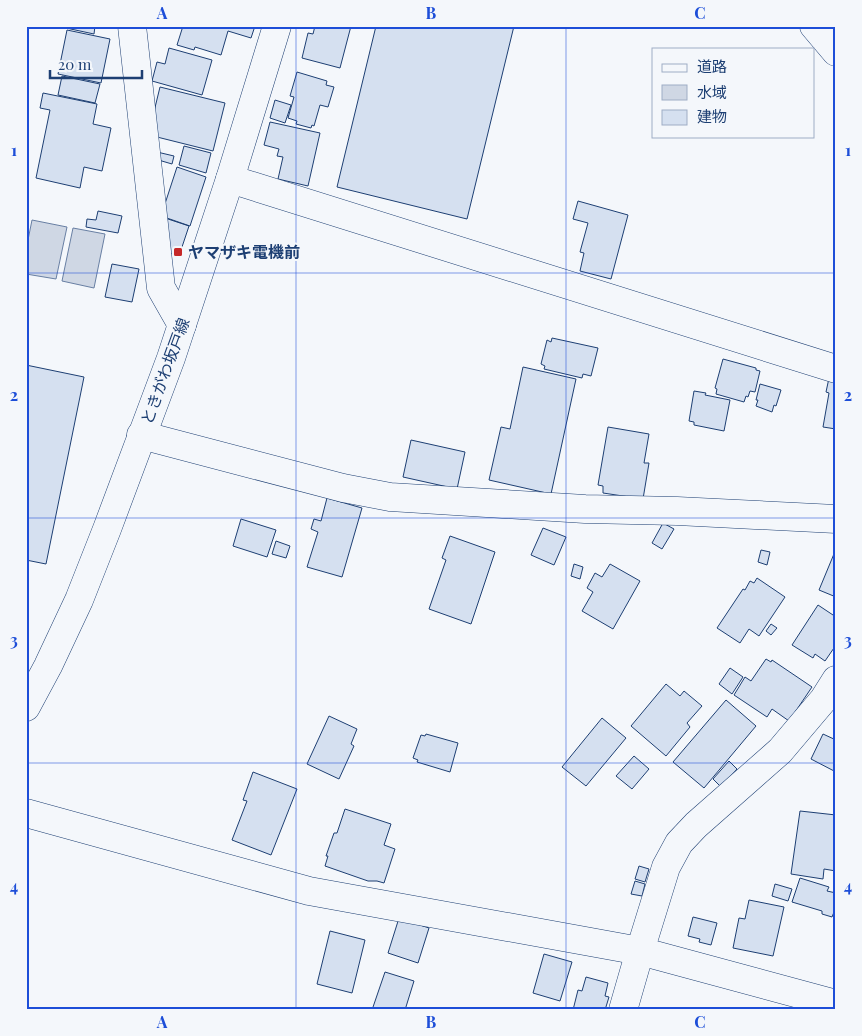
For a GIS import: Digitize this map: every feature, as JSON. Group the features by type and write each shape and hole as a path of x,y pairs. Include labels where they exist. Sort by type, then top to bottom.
{"street":[{"path":"132,26 161,288 182,325"},
{"name":"ときがわ坂戸線","path":"26,707 48,666 79,600 171,358 230,179 277,26"},
{"path":"814,26 836,52"},
{"path":"230,179 836,369"},
{"path":"141,436 343,488 390,497 836,519"},
{"path":"623,1010 666,867 679,843 780,751 824,699 836,680"},
{"path":"26,813 309,891 640,951 836,1004"}],"water":[{"path":"32,220 67,227 56,279 26,274 26,250"},
{"path":"73,228 105,234 94,288 62,281"}],"building":[{"path":"67,26 95,26 94,34 66,28"},
{"path":"183,26 255,26 251,38 228,31 221,55 195,47 194,50 177,45"},
{"path":"315,26 351,26 340,68 302,58 308,33 313,34"},
{"path":"376,26 514,26 467,219 337,187"},
{"path":"67,30 110,39 101,83 58,74"},
{"path":"169,48 212,60 202,95 152,81 157,62 165,64"},
{"path":"297,72 327,81 326,85 334,87 328,107 320,105 314,126 312,125 311,128 296,124 297,121 288,118 294,97 290,96"},
{"path":"62,76 100,84 95,103 58,95"},
{"path":"160,87 225,103 213,151 153,136 151,124"},
{"path":"43,93 97,104 93,124 111,128 102,171 84,167 80,188 36,178 50,110 40,108"},
{"path":"275,100 291,105 285,123 270,118"},
{"path":"270,122 320,133 308,186 278,179 283,157 277,156 279,149 264,145"},
{"path":"184,146 211,153 206,173 179,165"},
{"path":"157,152 174,156 172,164 155,159"},
{"path":"177,167 206,177 190,226 161,216"},
{"path":"578,201 628,215 611,279 580,271 584,253 580,252 588,223 573,219"},
{"path":"98,211 122,216 118,233 86,227 87,219 96,220"},
{"path":"165,218 189,226 179,256 166,252"},
{"path":"112,264 139,269 132,302 105,297"},
{"path":"552,338 598,348 591,376 583,374 582,378 544,369 545,366 541,364 547,340 551,342"},
{"path":"723,359 756,368 756,370 760,371 755,392 750,391 744,402 716,394 717,389 715,388"},
{"path":"26,365 84,377 46,564 26,560"},
{"path":"523,367 576,379 551,494 489,480 501,427 510,429"},
{"path":"829,378 836,379 836,429 823,427 829,393 826,392"},
{"path":"760,384 781,390 772,412 756,406"},
{"path":"694,391 730,400 724,431 694,425 694,422 689,421"},
{"path":"608,427 649,434 644,463 649,463 643,499 603,493 603,486 598,485"},
{"path":"411,440 465,452 457,489 403,477"},
{"path":"327,498 362,508 342,577 307,567 318,532 311,529 314,519 321,521"},
{"path":"241,519 276,530 267,557 233,546"},
{"path":"663,523 674,529 662,549 652,543"},
{"path":"543,528 566,537 554,565 531,555"},
{"path":"450,536 495,552 471,624 429,609 446,560 442,558"},
{"path":"276,541 290,546 286,558 272,554"},
{"path":"836,549 836,597 819,590"},
{"path":"761,550 770,552 767,565 758,562"},
{"path":"574,564 583,567 580,579 571,576"},
{"path":"610,564 640,581 613,629 582,611 593,592 587,588 595,573 602,577"},
{"path":"757,578 785,597 759,636 749,629 740,643 717,628 743,589 745,590 750,581 754,583"},
{"path":"818,605 836,617 836,645 825,661 815,654 813,658 792,645"},
{"path":"771,624 777,628 771,635 766,631"},
{"path":"766,659 771,662 772,660 812,687 789,721 772,709 767,717 734,695 745,677 751,681"},
{"path":"730,668 743,677 732,694 719,684"},
{"path":"666,684 680,696 684,691 702,706 687,723 690,727 666,756 631,726"},
{"path":"726,700 756,726 704,788 673,762"},
{"path":"329,716 357,729 351,744 354,746 339,779 307,764"},
{"path":"602,718 626,738 586,786 562,767"},
{"path":"426,734 458,743 450,772 417,762 418,760 413,758 421,735 425,736"},
{"path":"823,734 836,740 836,772 811,759"},
{"path":"634,756 649,769 632,789 616,776"},
{"path":"729,761 737,769 721,787 713,779"},
{"path":"253,772 297,789 271,855 232,840 247,801 243,800"},
{"path":"345,809 391,824 384,845 395,849 384,883 368,881 325,866 328,856 326,856 334,833 337,833"},
{"path":"800,811 836,815 836,871 824,869 823,879 791,874"},
{"path":"639,866 649,869 645,882 635,879"},
{"path":"800,878 829,887 827,891 836,893 836,907 832,917 822,914 822,911 792,902"},
{"path":"635,881 645,884 642,896 631,894"},
{"path":"775,884 792,889 788,901 772,896"},
{"path":"749,900 784,907 773,956 733,948 739,918 745,919"},
{"path":"693,917 717,923 711,945 699,942 700,939 688,936"},
{"path":"399,918 429,928 418,963 388,953"},
{"path":"330,931 365,940 352,993 317,984"},
{"path":"544,954 572,962 560,1001 533,993"},
{"path":"385,972 414,981 405,1010 372,1010"},
{"path":"586,977 608,983 605,996 609,997 605,1010 573,1010 578,990 582,991"}],"place":[{"name":"ヤマザキ電機前","path":"178,252"}]}
